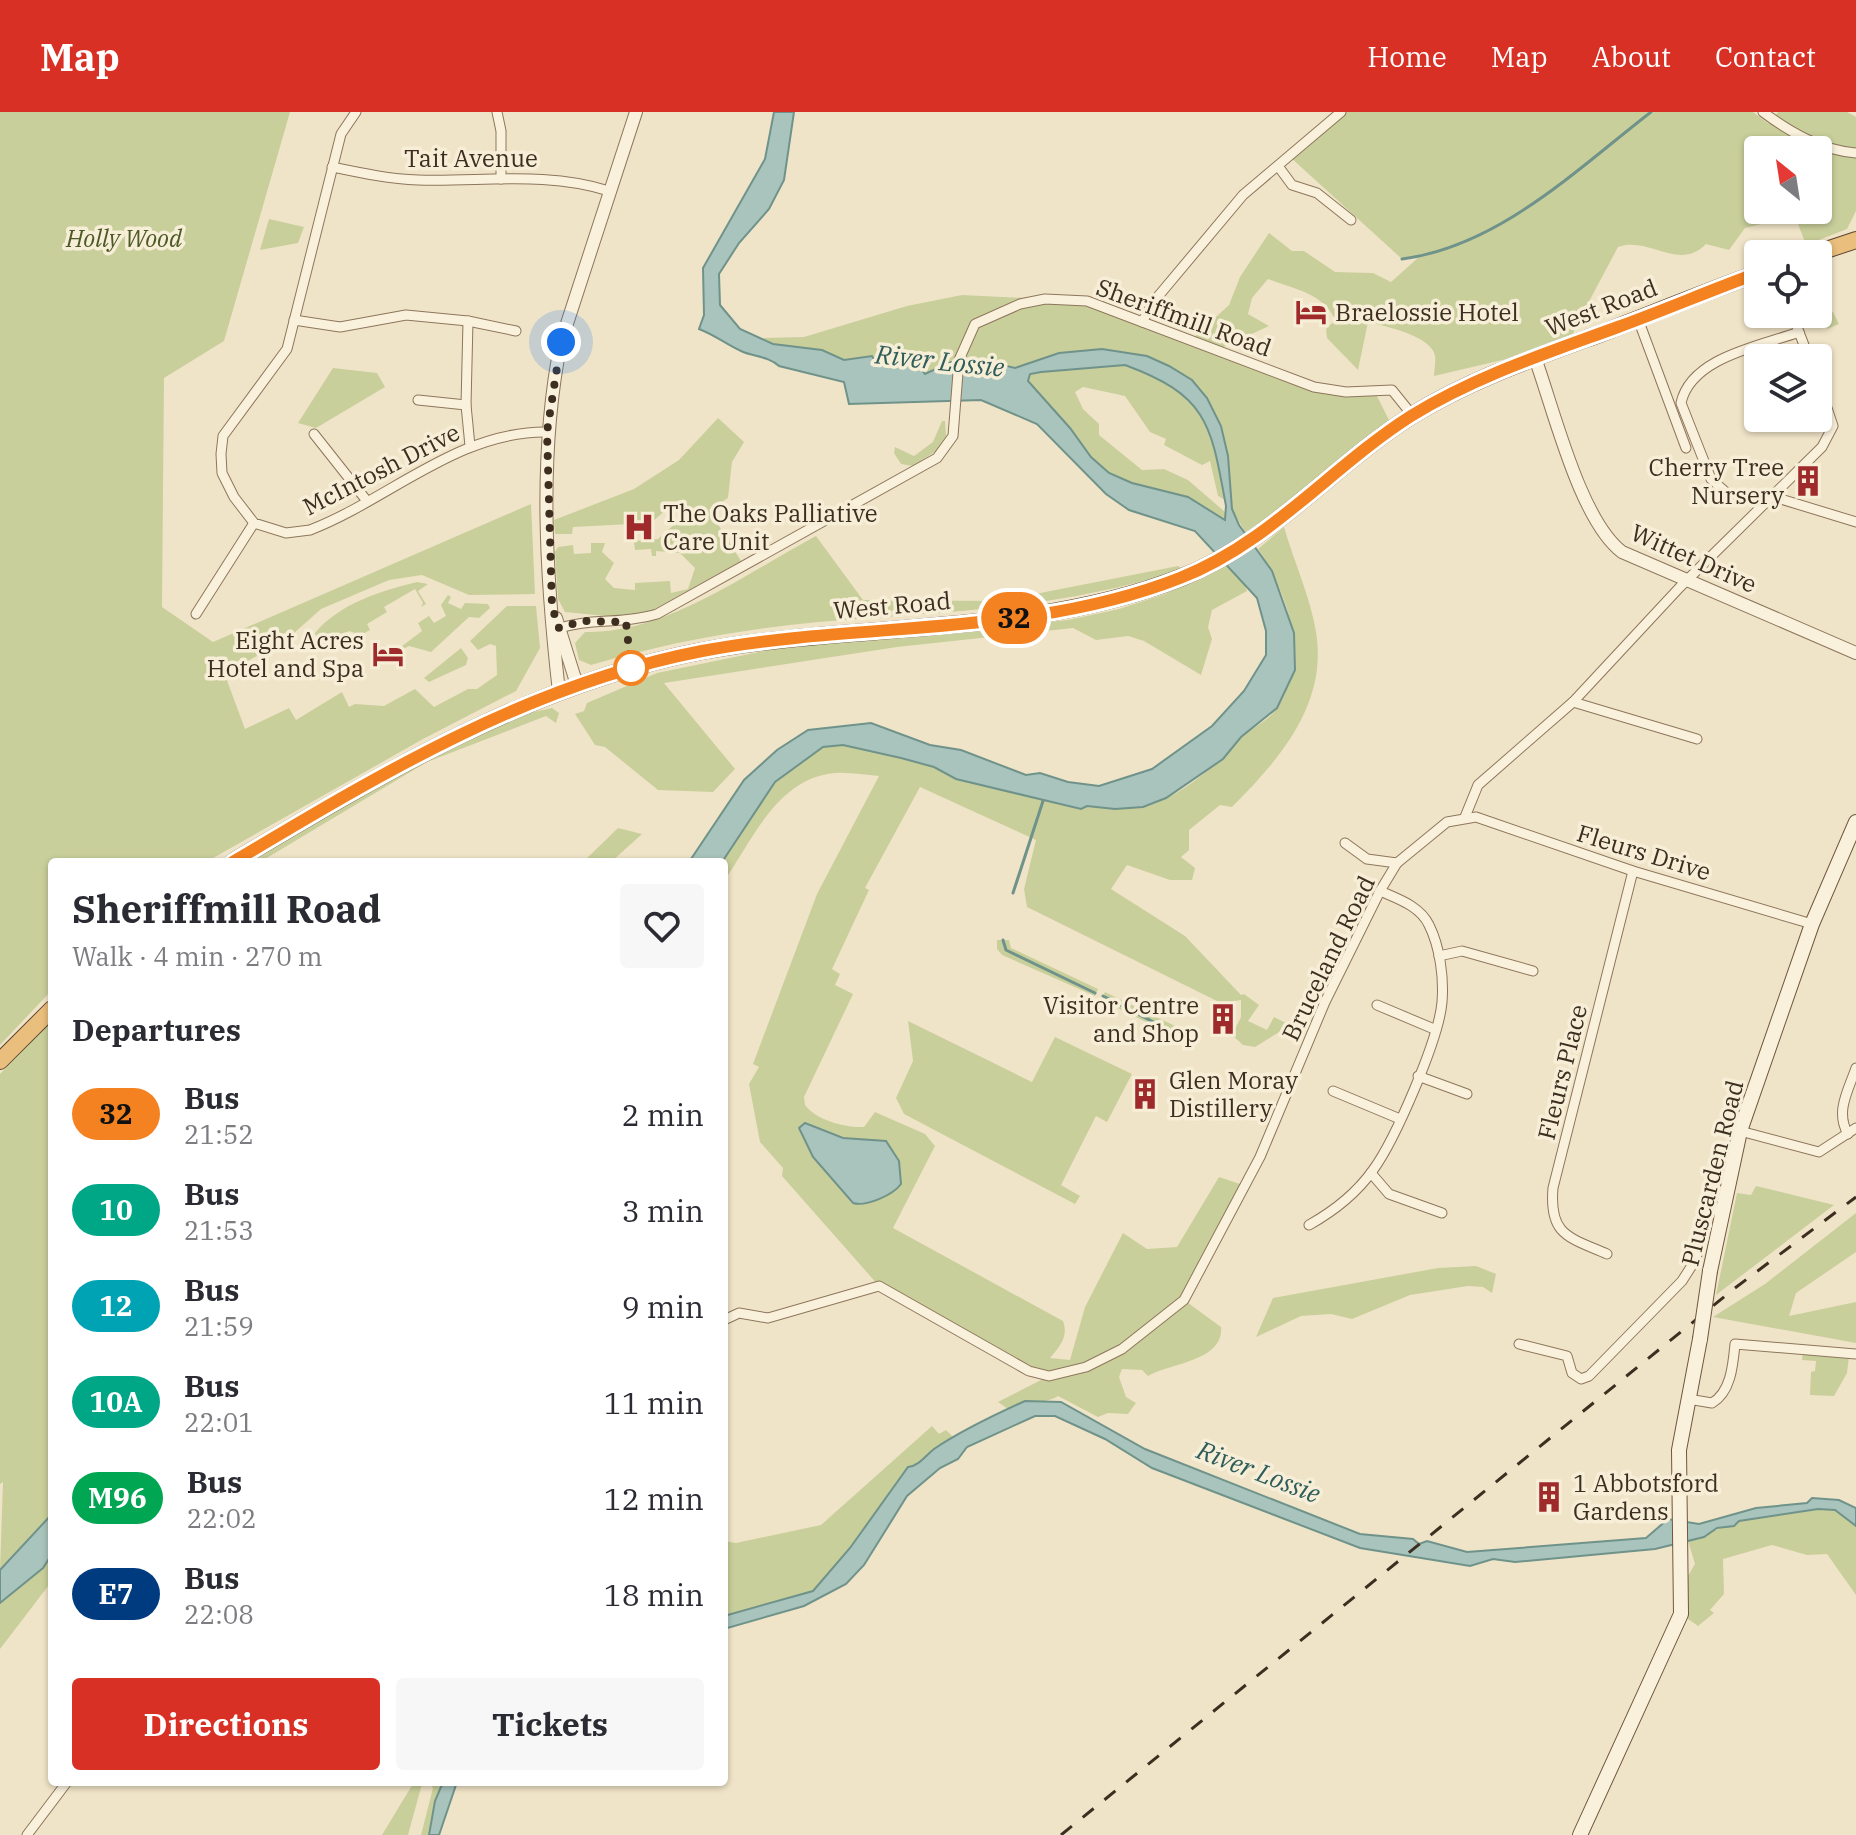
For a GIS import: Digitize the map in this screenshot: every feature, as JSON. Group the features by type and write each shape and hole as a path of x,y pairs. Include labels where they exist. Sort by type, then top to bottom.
{"highway":[{"path":"1832,248 1856,240"},
{"name":"West Road","path":"240,858 428,749 577,685 648,664 756,643 1054,613 1130,595 1180,578 1254,538 1373,441 1483,377 1744,278"},
{"path":"0,1061 48,1013"}],"main road":[{"name":"Pluscarden Road","path":"1580,1835 1681,1614 1679,1450 1721,1212 1740,1131 1812,924 1855,828"}],"street":[{"path":"196,614 254,523 234,497 222,473 223,436 287,349 341,134 356,112"},
{"path":"497,112 501,131 501,179"},
{"path":"559,692 552,607 547,432 561,342 636,112"},
{"path":"1142,322 1223,217 1341,112"},
{"path":"1763,112 1807,140 1837,151 1856,153"},
{"path":"1278,166 1292,185 1317,193 1351,220"},
{"name":"Tait Avenue","path":"332,167 417,180 574,180 609,191"},
{"name":"Sheriffmill Road","path":"556,630 583,621 626,622 657,614 937,458 948,445 955,427 959,360 975,324 1033,301 1087,301 1314,387 1346,392 1392,390 1413,416"},
{"path":"294,320 340,327 406,315 468,321 516,331"},
{"path":"1638,319 1686,448"},
{"path":"468,321 466,405 470,446"},
{"path":"1797,328 1804,344"},
{"path":"1799,332 1707,366 1684,390 1681,403 1711,479 1728,494 1771,496 1856,522"},
{"name":"Wittet Drive","path":"1535,358 1600,531 1622,552 1856,653"},
{"path":"418,400 466,405"},
{"name":"McIntosh Drive","path":"254,523 273,531 310,530 470,446 506,433 547,432"},
{"path":"1465,817 1478,785 1573,702 1686,580 1822,447 1831,432"},
{"path":"314,434 367,501"},
{"path":"556,630 577,685"},
{"path":"1573,702 1697,739"},
{"name":"Bruceland Road","path":"728,1318 739,1313 768,1318 879,1286 1029,1371 1049,1376 1086,1367 1122,1349 1184,1300 1260,1157 1325,1002 1397,863 1429,834 1447,822 1465,817"},
{"name":"Fleurs Drive","path":"1465,817 1812,924"},
{"name":"Bruceland Road","path":"1345,843 1367,859 1397,863"},
{"name":"Fleurs Place","path":"1607,1254 1567,1237 1555,1225 1551,1210 1553,1188 1633,871"},
{"path":"1309,1225 1337,1210 1371,1173 1390,1145 1418,1076 1442,997 1439,956 1429,923 1415,907 1380,891"},
{"path":"1439,956 1462,951 1533,971"},
{"path":"1377,1005 1434,1029"},
{"path":"1740,1131 1819,1152 1852,1131 1841,1122 1842,1108 1856,1068"},
{"path":"1418,1076 1467,1094"},
{"path":"1333,1091 1400,1119"},
{"path":"1371,1173 1389,1194 1442,1213"},
{"path":"1519,1344 1567,1356 1572,1373 1581,1379 1589,1376 1682,1281 1696,1259 1706,1206 1721,1212"},
{"path":"1688,1399 1712,1403 1722,1398 1732,1369 1735,1344 1856,1354"},
{"path":"27,1835 64,1786"}],"green space":[{"name":"Holly Wood","path":"0,112 290,112 224,341 164,378 162,607 213,642 531,504 535,594 469,595 422,575 389,580 321,609 293,634 225,675 245,729 289,708 296,720 342,692 349,707 355,704 384,706 415,689 434,707 468,689 477,689 497,675 496,646 490,644 478,650 470,641 507,606 536,606 540,648 516,691 423,739 213,858 48,858 48,994 0,1045"},
{"path":"1341,112 1753,112 1769,124 1778,112 1847,112 1856,117 1856,211 1847,229 1819,240 1804,240 1798,224 1832,224 1832,136 1744,136 1744,224 1762,224 1745,228 1729,250 1706,244 1696,252 1685,255 1641,246 1618,247 1585,309 1572,317 1575,329 1572,336 1515,357 1434,376 1435,356 1426,343 1407,333 1368,322 1358,370 1327,338 1326,329 1335,320 1330,311 1307,293 1268,279 1252,298 1248,314 1269,326 1219,349 1314,387 1373,388 1389,420 1282,508 1245,532 1232,509 1228,456 1221,426 1169,366 1147,356 1102,349 1059,353 1015,368 987,361 977,365 954,361 925,374 913,360 876,363 871,356 844,360 822,350 773,344 759,338 804,337 907,306 962,295 1087,301 1191,340 1229,305 1240,277 1269,233 1292,251 1304,251 1335,272 1373,273 1391,282 1420,256 1402,259 1290,157"},
{"path":"269,219 304,227 298,243 260,250"},
{"path":"1832,312 1839,324 1832,327"},
{"path":"1125,365 1173,388 1200,414 1214,450 1225,500 1218,496 1210,461 1202,465 1164,445 1166,439 1150,432 1125,396 1083,387 1075,392 1083,409 1099,424 1099,435 1142,470 1164,469 1188,480 1225,512 1225,520 1188,497 1132,483 1109,473 1091,457 1028,381 1030,374 1041,372"},
{"path":"333,368 377,373 385,387 316,428 298,423"},
{"name":"The Oaks Palliative Care Unit","path":"718,418 744,442 732,462 728,498 709,510 741,561 649,612 616,617 565,612 558,599 555,552 558,547 573,545 574,554 591,553 591,543 605,543 602,552 614,563 605,579 614,588 635,590 635,583 670,581 671,593 688,589 695,568 680,553 656,551 656,556 652,556 651,549 635,550 634,541 658,539 687,513 676,501 651,523 573,527 572,534 555,534 554,520 634,489 679,460"},
{"path":"942,421 945,421 946,436 936,451 913,466 901,464 894,453 895,447 914,456 933,442"},
{"path":"1284,527 1316,632 1318,658 1315,683 1307,707 1282,750 1250,789 1232,807 1220,805 1189,830 1189,850 1181,857 1195,868 1192,880 1170,880 1127,865 1111,889 1185,936 1241,995 1259,1005 1248,1021 1267,1030 1274,1017 1288,1024 1295,1022 1255,1047 1243,1045 1232,1035 1241,1017 1241,1000 1221,1003 1027,907 1024,889 1036,840 920,787 865,888 869,890 832,969 840,974 835,985 853,994 804,1097 805,1105 823,1119 848,1126 864,1127 875,1112 925,1134 935,1146 893,1228 1063,1321 1064,1337 1050,1358 1070,1360 1085,1307 1123,1233 1147,1249 1177,1247 1219,1177 1240,1184 1184,1300 1221,1327 1220,1338 1214,1347 1194,1359 1148,1376 1142,1370 1122,1369 1119,1377 1126,1397 1136,1403 1128,1414 1108,1413 1098,1417 1058,1396 1008,1409 998,1402 1047,1377 1029,1371 879,1286 782,1176 783,1168 760,1142 749,1084 759,1067 753,1064 817,894 879,776 835,773 815,777 797,786 769,814 728,875 728,858 724,858 775,782 822,747 843,745 901,758 934,767 956,779 1081,809 1094,806 1139,808 1174,794 1198,778 1244,735 1269,717 1287,688 1294,648 1292,627 1279,586 1258,549"},
{"path":"816,536 863,600 999,601 1178,566 1183,569 1137,583 1047,601 789,625 675,644 591,665 579,660 575,643 585,632 615,630 675,612 705,599"},
{"path":"1227,565 1244,583 1247,591 1212,610 1208,627 1212,639 1201,675 1144,641 1128,636 1096,640 1073,628 897,647 664,683 735,769 713,792 658,790 605,747 595,745 575,714 584,711 587,703 657,673 774,649 1068,620 1119,609 1165,594"},
{"path":"417,582 428,584 418,591 426,604 421,607 423,603 415,589 384,607 387,612 367,624 370,630 361,635 349,631 320,648 315,633 336,614 375,594"},
{"path":"448,595 451,597 448,603 461,609 465,603 488,604 490,608 479,618 469,617 431,652 409,646 389,656 422,631 418,623 429,616 434,623 446,616 441,605"},
{"path":"461,648 468,658 466,665 429,682 424,678"},
{"path":"552,708 559,713 556,723 546,716 427,762 267,858 249,858 426,756 515,716"},
{"path":"618,828 642,834 615,858 587,858"},
{"path":"997,940 1009,940 1011,948 1098,989 1095,996 1002,955 997,949"},
{"path":"1105,992 1177,1027 1175,1033 1169,1033 1101,1000"},
{"path":"908,1021 1032,1082 1055,1037 1132,1074 1107,1122 1096,1116 1061,1185 1080,1196 1075,1204 904,1114 896,1098 913,1061"},
{"path":"48,1025 48,1518 0,1570 3,1482 0,1484 0,1074"},
{"path":"1756,1186 1834,1205 1716,1295 1737,1193 1751,1195"},
{"path":"1856,1213 1856,1252 1796,1293 1789,1316 1856,1302 1856,1343 1713,1317 1765,1284"},
{"path":"1476,1266 1496,1274 1492,1293 1483,1287 1468,1286 1410,1295 1352,1319 1331,1314 1301,1316 1256,1337 1273,1298 1438,1268"},
{"path":"1803,1351 1849,1357 1847,1373 1834,1396 1810,1395 1811,1372 1815,1371 1816,1361 1802,1360"},
{"path":"932,1426 939,1434 946,1430 954,1438 908,1467 850,1548 813,1591 728,1615 728,1542 736,1543 821,1525"},
{"path":"1818,1509 1835,1510 1856,1526 1856,1595 1827,1554 1807,1555 1772,1545 1723,1559 1724,1594 1710,1610 1714,1613 1698,1626 1681,1614 1682,1586 1695,1564 1688,1541 1739,1521"},
{"path":"48,1560 48,1586 0,1649 0,1603 43,1568"},
{"path":"412,1786 421,1786 408,1835 382,1835"},
{"path":"432,1786 441,1786 435,1801 429,1835 421,1835"}],"water":[{"path":"774,112 794,112 784,180 769,209 739,243 719,274 720,305 740,329 773,344 822,350 844,360 872,356 876,363 913,359 925,374 951,362 976,365 986,361 1015,368 1059,353 1102,349 1147,356 1192,380 1207,398 1221,426 1228,456 1232,509 1239,525 1272,571 1294,633 1295,670 1277,708 1241,737 1223,759 1166,798 1143,807 1115,809 1087,806 1081,809 956,779 934,767 901,758 843,745 823,747 775,782 725,858 692,858 744,780 777,750 808,730 871,723 930,745 961,750 1026,775 1040,773 1068,782 1099,786 1152,769 1212,726 1244,691 1266,655 1266,631 1257,598 1195,531 1129,510 1106,494 1037,424 981,400 849,404 844,382 779,366 699,329 704,315 703,268 765,159","holes":["1125,365 1174,389 1190,402 1210,434 1226,506 1225,520 1188,497 1132,483 1109,473 1091,457 1028,381 1030,374 1041,372"]},
{"path":"805,1123 843,1138 886,1141 899,1161 901,1184 879,1199 853,1203 813,1157 799,1128"},
{"path":"1025,1401 1061,1402 1145,1449 1360,1534 1413,1539 1419,1544 1427,1541 1467,1552 1646,1538 1668,1519 1699,1524 1756,1508 1807,1503 1812,1498 1839,1500 1856,1508 1856,1526 1835,1510 1818,1509 1739,1521 1734,1526 1717,1528 1704,1537 1655,1549 1515,1562 1493,1559 1470,1566 1360,1548 1152,1468 1105,1439 1055,1416 1035,1416 967,1447 958,1459 940,1468 907,1496 864,1565 846,1584 804,1606 728,1628 728,1615 813,1591 850,1548 908,1467 990,1417"},
{"path":"48,1518 48,1560 43,1568 0,1603 0,1570"},
{"path":"441,1786 456,1786 439,1835 429,1835 435,1801"}],"waterway":[{"path":"1402,259 1471,239 1504,222 1565,181 1651,112"},
{"path":"1013,893 1043,801"},
{"path":"1003,940 1006,950 1095,993"},
{"path":"1103,996 1169,1030"}],"railway":[{"path":"1061,1835 1735,1288 1856,1197"}],"bus line":[{"name":"32","path":"240,858 428,749 536,701 619,671 756,643 1054,613 1130,595 1180,578 1206,567 1254,538 1373,441 1458,389 1744,278"}],"place":[{"name":"Braelossie Hotel","path":"1311,312"},
{"name":"Cherry Tree Nursery","path":"1808,481"},
{"name":"The Oaks Palliative Care Unit","path":"639,527"},
{"name":"Eight Acres Hotel and Spa","path":"388,654"},
{"name":"Visitor Centre and Shop","path":"1223,1019"},
{"name":"Glen Moray Distillery","path":"1145,1094"},
{"name":"1 Abbotsford Gardens","path":"1549,1497"}],"route":[{"path":"561,342 547,432 552,607 559,628 583,621 626,622 631,668"}],"water label":[{"name":"River Lossie","path":"940,360"},
{"name":"River Lossie","path":"1259,1471"}]}
